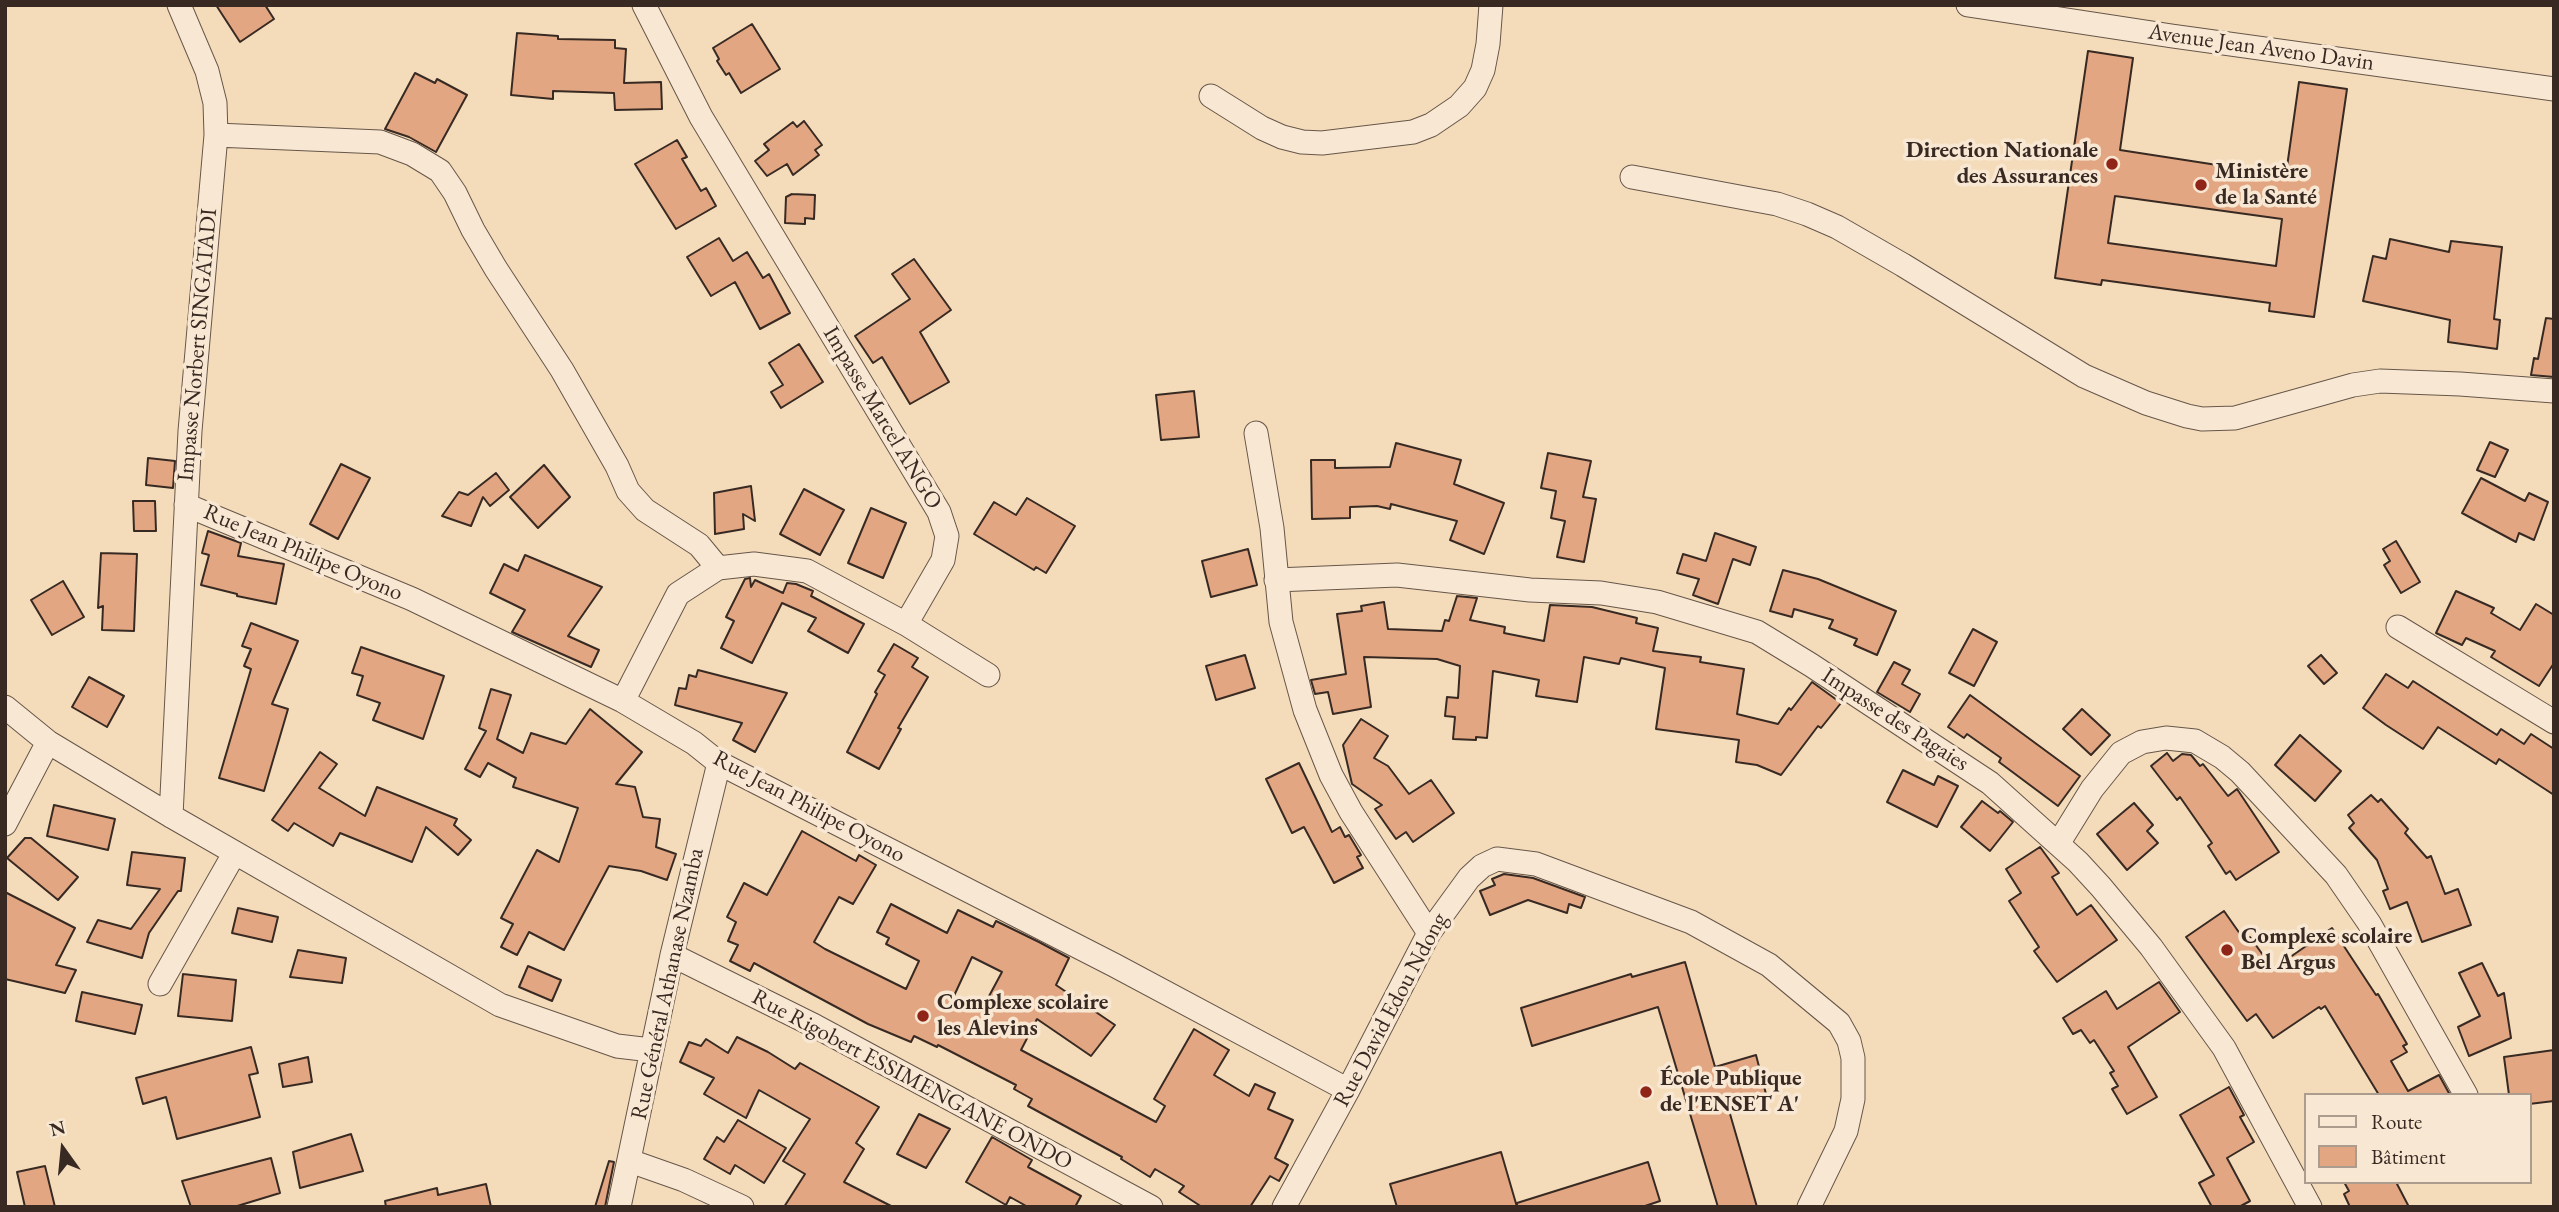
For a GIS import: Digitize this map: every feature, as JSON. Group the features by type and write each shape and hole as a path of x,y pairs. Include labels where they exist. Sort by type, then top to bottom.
{"street":[{"name":"Impasse Norbert SINGATADI","path":"171,816 198,323 216,135 215,103 206,71 179,5"},
{"name":"Impasse Marcel ANGO","path":"644,5 701,117 939,512 947,536 943,560 906,624"},
{"path":"1211,96 1262,128 1302,142 1322,143 1413,132 1431,125 1459,106 1475,88 1483,70 1488,44 1490,5"},
{"name":"Avenue Jean Aveno Davin","path":"1968,5 2554,89"},
{"path":"216,135 380,142 412,154 440,171 455,193 496,269 562,370 617,466 628,491 645,510 699,545 719,568"},
{"path":"1632,177 1777,204 1838,227 2084,376 2146,403 2187,416 2202,419 2235,418 2353,385 2380,382 2460,383 2554,391"},
{"path":"1256,433 1268,504 1281,622 1319,748 1351,812 1430,933"},
{"name":"Rue Jean Philipe Oyono","path":"186,505 412,599 623,701 694,743 719,762 1114,965 1348,1090"},
{"path":"623,701 678,594 719,568 754,564 807,571 906,624 988,675"},
{"name":"Impasse des Pagaies","path":"1276,580 1397,575 1530,590 1601,593 1657,603 1757,632 1811,664 1976,773 2058,844 2101,887 2143,937 2224,1048 2310,1207"},
{"path":"2398,627 2554,722"},
{"path":"5,707 48,742 234,854 500,1005 617,1046 651,1050"},
{"path":"2058,844 2092,789 2121,752 2142,742 2166,738 2195,741 2222,757 2240,772 2336,875 2369,923 2465,1093"},
{"path":"5,824 48,742"},
{"name":"Rue Général Athanase Nzamba","path":"619,1207 671,955 719,762"},
{"path":"160,984 234,854"},
{"name":"Rue David Edou Ndong","path":"1284,1207 1430,933 1469,878 1482,866 1497,859 1515,860 1560,872 1691,922 1769,965 1839,1023 1849,1041 1853,1058 1853,1099 1846,1131 1809,1207"},
{"name":"Rue Rigobert ESSIMENGANE ONDO","path":"671,955 816,1027 1151,1207"},
{"path":"630,1161 684,1180 742,1207"}],"building":[{"path":"216,5 265,5 274,19 240,42"},
{"path":"752,24 780,69 741,93 729,73 726,75 717,61 719,59 713,48"},
{"path":"517,33 558,36 558,39 615,40 615,48 626,49 624,83 661,82 662,109 615,110 614,93 553,91 553,99 511,95"},
{"name":"Ministère de la Santé","path":"2088,51 2133,58 2120,150 2243,169 2286,174 2299,82 2347,89 2314,317 2269,311 2270,303 2102,280 2101,285 2055,278","holes":["2115,196 2282,219 2276,266 2108,243"]},
{"path":"415,73 435,83 437,79 467,95 436,152 409,137 385,129"},
{"path":"804,121 822,145 815,150 819,155 793,175 787,164 767,176 755,161 769,150 764,144 793,122 797,127"},
{"path":"677,140 687,157 682,159 701,191 706,188 716,206 676,229 635,164"},
{"path":"792,194 815,195 814,219 805,218 805,224 785,223 786,197"},
{"path":"719,238 733,261 747,252 763,278 769,274 790,313 760,329 735,282 711,296 687,257"},
{"path":"2390,239 2449,252 2451,241 2502,247 2494,319 2500,320 2497,349 2448,342 2450,320 2363,301 2373,256 2386,259"},
{"path":"914,259 951,310 920,332 949,382 910,404 882,357 873,363 855,336 910,299 892,274"},
{"path":"2546,318 2554,319 2554,377 2531,375 2534,358 2538,359"},
{"path":"799,344 823,382 781,408 771,392 783,385 769,363"},
{"path":"1194,391 1199,437 1161,440 1156,395"},
{"path":"2490,442 2508,450 2495,477 2477,470"},
{"path":"1396,443 1461,460 1454,484 1504,503 1484,554 1450,540 1457,521 1391,504 1390,509 1377,506 1350,507 1350,518 1312,519 1311,460 1335,460 1335,468 1390,467"},
{"path":"1548,453 1591,461 1583,497 1596,499 1584,562 1557,557 1565,521 1551,518 1556,491 1541,488"},
{"path":"148,458 175,461 173,488 146,485"},
{"path":"341,464 370,478 338,539 310,524"},
{"path":"544,465 570,497 538,528 510,497"},
{"path":"496,473 509,490 490,506 483,497 471,526 442,516 459,492 468,495"},
{"path":"2481,478 2525,501 2529,493 2548,502 2534,540 2519,533 2516,542 2462,513"},
{"path":"751,486 755,521 743,514 744,529 715,534 714,493"},
{"path":"804,489 844,510 820,555 780,534"},
{"path":"1027,498 1075,526 1046,573 1036,567 1034,570 974,534 994,502 1016,515"},
{"path":"133,501 155,501 156,531 134,531"},
{"path":"871,508 906,523 883,578 848,563"},
{"path":"208,531 241,543 238,556 284,564 276,604 201,585 209,555 202,553"},
{"path":"1715,533 1756,547 1750,565 1733,559 1718,604 1693,595 1699,579 1677,573 1683,554 1706,561"},
{"path":"2396,541 2420,582 2401,593 2384,565 2390,561 2383,549"},
{"path":"1248,549 1257,585 1211,597 1202,561"},
{"path":"101,553 137,554 134,631 102,630 103,606 98,608"},
{"path":"525,555 602,587 568,636 599,650 591,667 512,632 525,610 490,593 504,564 518,571"},
{"path":"1783,570 1818,579 1896,611 1877,655 1854,645 1857,639 1829,628 1833,620 1794,609 1792,617 1770,611"},
{"path":"750,578 751,587 755,580 783,593 787,583 796,584 813,591 811,596 864,624 848,653 808,631 816,618 782,603 752,663 721,648 734,621 726,617 745,579"},
{"path":"63,581 84,617 52,635 31,600"},
{"path":"2456,591 2494,608 2491,613 2520,630 2536,604 2554,615 2554,663 2539,686 2491,657 2495,651 2466,638 2462,645 2436,633"},
{"path":"1457,596 1477,598 1470,620 1505,627 1504,633 1544,641 1550,605 1592,607 1637,618 1636,623 1658,628 1653,651 1701,657 1700,662 1744,669 1737,714 1778,724 1812,682 1841,703 1821,728 1818,726 1781,775 1757,765 1736,762 1739,740 1656,729 1665,668 1621,658 1619,664 1584,657 1577,702 1536,696 1539,680 1493,671 1487,738 1476,737 1476,740 1453,739 1455,717 1445,716 1447,697 1458,698 1460,666 1437,659 1364,657 1371,707 1333,714 1328,692 1315,694 1311,680 1346,674 1337,614 1362,611 1361,606 1384,602 1388,629 1442,631 1445,620 1449,621"},
{"path":"251,623 298,641 272,704 288,709 264,791 219,778 251,669 244,666 251,649 242,646"},
{"path":"1973,629 1997,642 1974,686 1949,673"},
{"path":"894,644 918,658 912,667 928,677 898,728 901,729 879,769 847,752 877,694 875,692 885,675 878,671"},
{"path":"361,647 444,676 423,739 373,720 380,703 357,695 363,676 352,673"},
{"path":"1245,655 1255,688 1216,700 1206,666"},
{"path":"2321,655 2337,673 2324,684 2308,666"},
{"path":"1894,662 1910,670 1902,684 1920,694 1910,712 1877,692"},
{"path":"698,670 787,693 755,752 733,740 742,723 675,705 679,688 686,689 689,675 696,677"},
{"path":"2386,674 2408,688 2413,681 2497,735 2501,729 2524,744 2531,734 2554,749 2554,795 2499,759 2496,764 2438,727 2423,749 2386,725 2363,708"},
{"path":"89,677 124,696 107,727 72,707"},
{"path":"491,689 511,695 497,739 523,753 531,733 566,744 590,709 642,752 616,784 635,787 643,817 660,819 656,847 676,854 667,880 641,871 609,866 564,950 529,932 517,955 501,947 513,924 501,918 537,850 559,862 578,808 513,787 516,778 488,763 480,777 465,769 486,731 479,728"},
{"path":"1970,695 2080,776 2058,806 1999,762 2001,758 1967,734 1964,738 1948,727"},
{"path":"2082,709 2110,735 2091,755 2063,729"},
{"path":"1361,719 1388,736 1374,758 1388,766 1409,794 1431,780 1454,813 1413,842 1406,832 1396,839 1375,809 1382,805 1352,784 1343,745"},
{"path":"2300,735 2341,771 2315,801 2275,765"},
{"path":"320,752 337,764 319,788 365,816 377,787 457,819 454,825 471,840 458,855 426,827 412,862 340,833 333,846 294,823 288,831 272,820"},
{"path":"2167,753 2173,761 2182,754 2191,755 2200,766 2203,764 2228,796 2237,789 2279,852 2236,880 2230,871 2226,874 2208,846 2212,843 2180,797 2177,800 2151,766"},
{"path":"1299,763 1332,832 1340,827 1345,837 1349,835 1361,855 1357,857 1363,868 1334,883 1304,827 1292,833 1266,779"},
{"path":"1903,770 1934,785 1938,776 1958,786 1937,827 1887,802"},
{"path":"2371,795 2378,802 2381,799 2408,829 2405,833 2427,858 2431,856 2445,894 2458,889 2471,925 2422,942 2407,902 2390,909 2383,891 2388,889 2377,860 2349,828 2354,823 2348,815"},
{"path":"1982,801 2013,822 1990,851 1961,827"},
{"path":"2134,803 2153,825 2147,831 2158,843 2127,870 2097,834"},
{"path":"54,805 115,819 108,850 47,836"},
{"path":"802,831 856,861 859,855 876,865 853,904 839,897 814,942 906,989 919,961 886,944 889,938 877,932 891,904 947,933 958,910 993,927 996,921 1039,942 1069,958 1056,985 1115,1025 1091,1056 1037,1019 1021,1050 1156,1122 1165,1106 1154,1099 1194,1029 1229,1050 1214,1075 1249,1096 1255,1084 1275,1093 1268,1109 1293,1120 1275,1158 1288,1165 1279,1181 1270,1176 1250,1207 1202,1207 1179,1192 1184,1186 1155,1169 1150,1177 1121,1159 1122,1157 1028,1106 1032,1099 1014,1089 1016,1085 938,1045 937,1047 914,1036 911,1042 868,1024 754,963 750,971 730,961 738,945 728,941 736,922 727,917 744,883 767,895","holes":["972,957 1002,972 981,1011 953,998"]},
{"path":"25,838 31,838 78,877 58,900 7,858"},
{"path":"2040,847 2059,873 2052,877 2077,915 2091,905 2117,940 2057,982 2034,951 2039,947 2009,901 2021,893 2006,869"},
{"path":"132,852 185,858 181,891 178,891 149,933 142,958 87,942 98,920 131,929 160,889 127,885"},
{"path":"1504,874 1533,878 1585,897 1581,908 1569,904 1567,913 1528,900 1490,915 1480,891 1495,885 1492,879"},
{"path":"5,892 75,928 56,965 76,970 65,993 5,979"},
{"path":"238,908 278,917 272,942 232,933"},
{"path":"2224,911 2245,941 2250,937 2273,969 2332,928 2376,995 2378,994 2407,1044 2403,1046 2407,1052 2391,1061 2408,1091 2439,1075 2449,1093 2378,1093 2325,1006 2321,1009 2319,1007 2273,1038 2256,1014 2247,1021 2186,937"},
{"path":"298,950 346,958 342,983 290,977"},
{"path":"1685,962 1715,1067 1756,1055 1766,1094 1728,1107 1757,1207 1718,1207 1658,1007 1532,1046 1521,1008 1631,974 1632,977"},
{"path":"2482,963 2498,996 2504,993 2511,1038 2469,1056 2458,1027 2480,1016 2459,973"},
{"path":"528,966 561,980 552,1001 519,987"},
{"path":"183,974 236,980 232,1021 178,1016"},
{"path":"2159,982 2180,1012 2128,1047 2157,1097 2127,1114 2112,1089 2118,1086 2110,1073 2114,1071 2094,1040 2090,1043 2081,1030 2073,1034 2063,1018 2106,991 2117,1009"},
{"path":"82,992 142,1005 135,1034 76,1021"},
{"path":"737,1037 795,1069 800,1063 879,1107 856,1143 864,1149 844,1182 893,1207 784,1207 805,1174 783,1161 810,1119 759,1090 746,1118 704,1094 714,1078 680,1062 689,1042 701,1046 706,1039 728,1053"},
{"path":"251,1047 258,1073 249,1075 260,1117 177,1139 166,1097 143,1104 136,1078"},
{"path":"2554,1050 2554,1101 2531,1104 2531,1093 2509,1093 2504,1057"},
{"path":"308,1057 312,1082 283,1087 279,1064"},
{"path":"2229,1087 2244,1115 2240,1117 2254,1142 2227,1158 2250,1201 2239,1207 2212,1207 2199,1183 2214,1175 2180,1115"},
{"path":"919,1114 950,1129 926,1168 897,1154"},
{"path":"738,1120 786,1148 764,1183 735,1165 730,1174 704,1159 717,1137 724,1142"},
{"path":"351,1134 363,1171 300,1188 293,1152"},
{"path":"992,1137 1032,1160 1028,1167 1081,1196 1075,1207 1028,1207 1010,1197 1006,1205 966,1182"},
{"path":"1501,1152 1517,1207 1397,1207 1390,1184"},
{"path":"271,1158 280,1193 234,1207 191,1207 182,1181"},
{"path":"609,1161 614,1162 605,1207 595,1207"},
{"path":"1648,1162 1660,1201 1642,1207 1517,1207 1517,1203"},
{"path":"45,1166 55,1207 25,1207 17,1172"},
{"path":"486,1184 491,1207 386,1207 385,1201 437,1188 438,1195"},
{"path":"2345,1184 2397,1184 2409,1207 2350,1207 2344,1194 2349,1191"}],"place":[{"name":"Direction Nationale des Assurances","path":"2112,164"},
{"name":"Ministère de la Santé","path":"2201,185"},
{"name":"Complexe scolaire Bel Argus","path":"2227,950"},
{"name":"Complexe scolaire les Alevins","path":"923,1016"},
{"name":"École Publique de l'ENSET A'","path":"1646,1092"}]}
